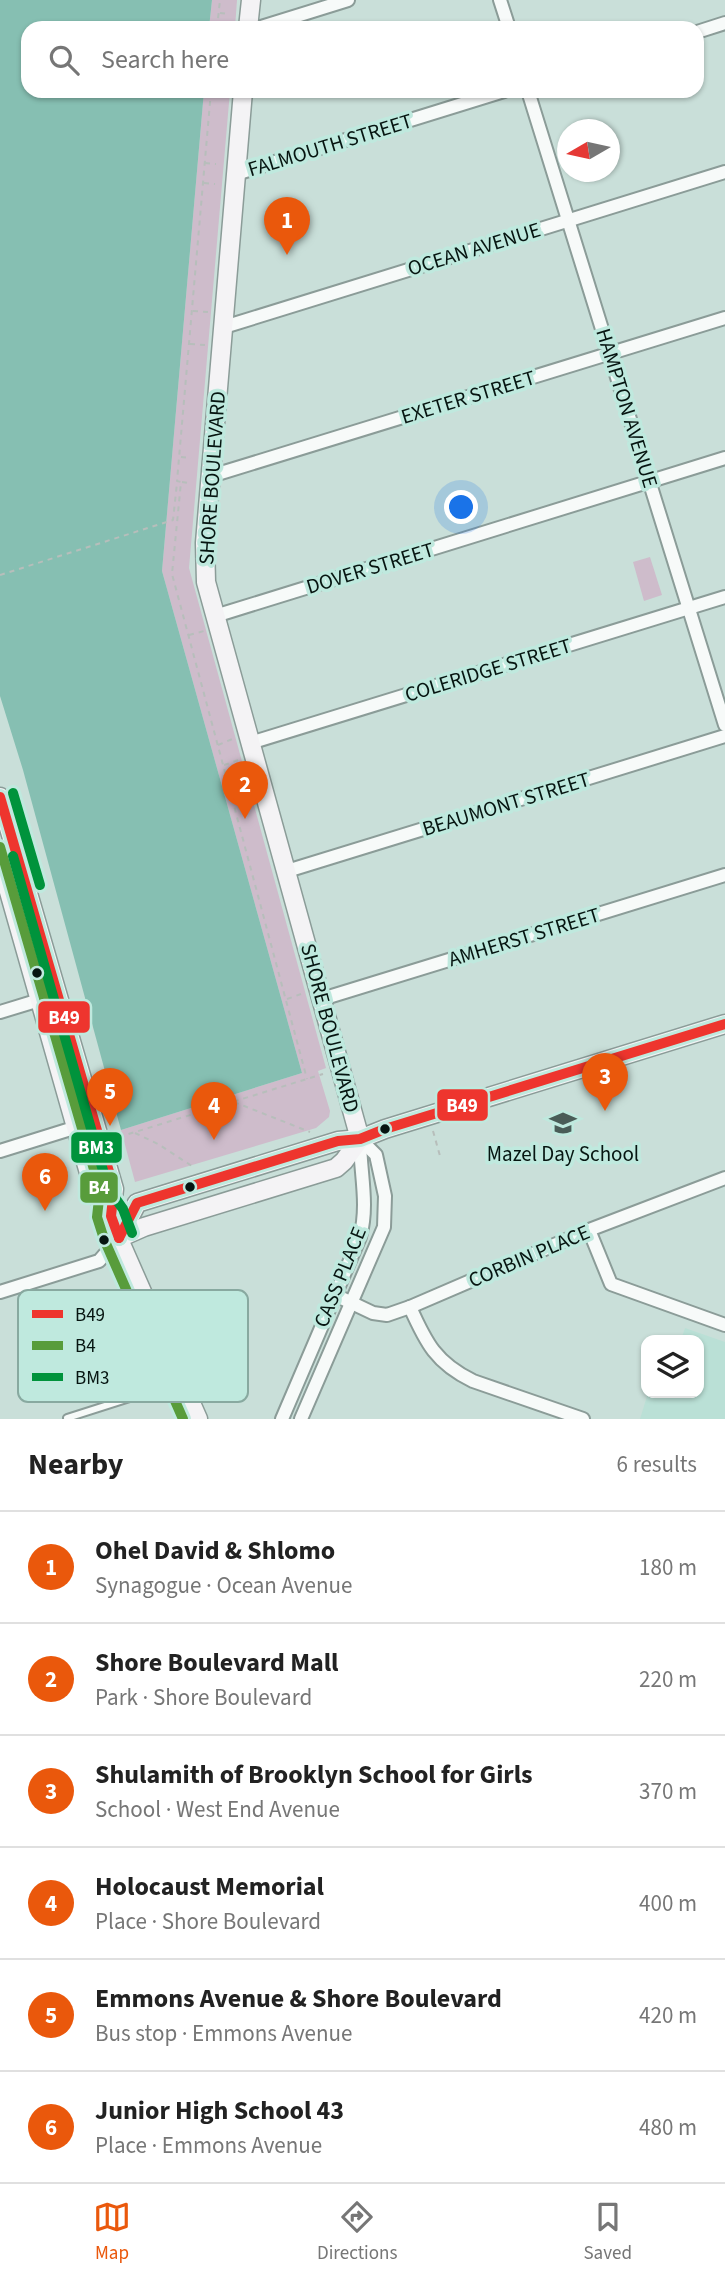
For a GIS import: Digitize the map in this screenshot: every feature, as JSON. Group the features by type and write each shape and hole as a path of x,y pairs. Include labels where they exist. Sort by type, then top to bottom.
{"main road":[{"path":"249,21 251,0"},
{"name":"SHORE BOULEVARD","path":"242,98 218,320 204,563 210,623 243,747 287,871 360,1139"},
{"path":"0,797 95,1194 111,1216 142,1290"},
{"path":"0,860 114,1189 111,1216"},
{"path":"360,1139 380,1130 725,1024"},
{"name":"SHORE BOULEVARD","path":"119,1238 144,1227 336,1168 360,1139"},
{"name":"SHORE BOULEVARD","path":"119,1238 137,1203 338,1141 360,1139"},
{"path":"191,1402 198,1419"}],"street":[{"path":"280,21 348,0"},
{"path":"500,0 507,21"},
{"path":"704,30 725,23"},
{"name":"FALMOUTH STREET","path":"236,174 481,98"},
{"name":"HAMPTON AVENUE","path":"530,98 725,725"},
{"name":"OCEAN AVENUE","path":"218,320 725,172"},
{"name":"EXETER STREET","path":"211,476 725,318"},
{"name":"DOVER STREET","path":"210,623 725,458"},
{"name":"COLERIDGE STREET","path":"243,747 725,597"},
{"name":"BEAUMONT STREET","path":"287,871 725,736"},
{"name":"AMHERST STREET","path":"322,999 725,876"},
{"path":"0,1012 48,997"},
{"path":"0,1151 77,1127"},
{"name":"CASS PLACE","path":"282,1419 333,1294 360,1237 364,1221 365,1189 360,1170 360,1139"},
{"name":"CASS PLACE","path":"301,1419 384,1227 385,1196 376,1155 360,1139"},
{"name":"CORBIN PLACE","path":"333,1294 373,1313 387,1315 589,1230 725,1178"},
{"path":"589,1230 611,1284 725,1325"},
{"path":"0,1292 99,1261 119,1238"},
{"path":"410,1307 432,1350 456,1373 583,1419"}],"lane":[{"path":"67,1418 117,1402"}],"path":[{"path":"217,21 220,0"},
{"path":"218,13 229,14"},
{"path":"204,163 216,164"},
{"path":"203,183 215,184"},
{"path":"192,311 218,320"},
{"path":"190,344 210,345"},
{"path":"180,457 191,458"},
{"path":"0,575 173,520 179,482 189,483"},
{"path":"188,636 210,623"},
{"path":"217,745 243,747"},
{"path":"223,765 243,747"},
{"path":"286,1000 301,994"},
{"path":"119,1137 323,1074"},
{"path":"233,1101 310,1132"},
{"path":"433,1131 440,1156"},
{"path":"134,1132 195,1168"}],"shaded area":[{"path":"0,0 212,0 210,21 21,21 21,98 203,98 162,571 302,1073 121,1130 23,770 0,696"},
{"path":"212,0 237,0 236,21 210,21"},
{"path":"203,98 229,98 189,568 326,1068 318,1071 330,1111 329,1117 316,1128 135,1182 121,1130 302,1073 162,571"},
{"path":"650,557 662,595 644,601 633,562"},
{"path":"685,1328 725,1342 725,1419 640,1419 646,1398 704,1398 704,1335 683,1335"}],"transit line":[{"name":"BM3","path":"13,793 40,885"},
{"name":"B49","path":"0,797 114,1189 111,1216 119,1238"},
{"name":"B4","path":"0,847 100,1190 97,1217 126,1290"},
{"name":"BM3","path":"13,856 108,1188 123,1209 132,1233"},
{"name":"B49","path":"119,1238 137,1203 338,1141 360,1139 725,1024"},
{"name":"B4","path":"176,1402 183,1419"}],"place":[{"name":"Ohel David & Shlomo","path":"287,255"},
{"name":"Shore Boulevard Mall","path":"245,819"},
{"name":"Shulamith of Brooklyn School for Girls","path":"605,1111"},
{"name":"Mazel Day School","path":"563,1123"},
{"name":"Emmons Avenue & Shore Boulevard","path":"110,1126"},
{"name":"Holocaust Memorial","path":"214,1140"},
{"name":"Junior High School 43","path":"45,1211"}]}
